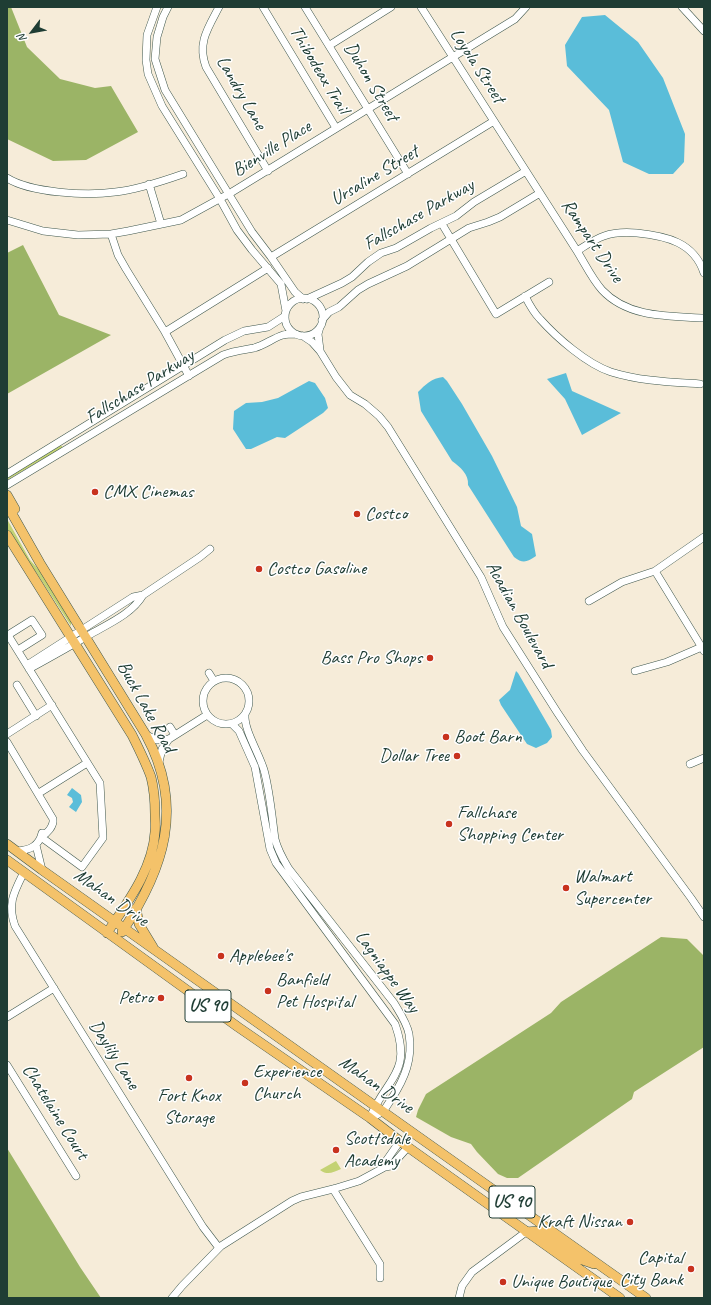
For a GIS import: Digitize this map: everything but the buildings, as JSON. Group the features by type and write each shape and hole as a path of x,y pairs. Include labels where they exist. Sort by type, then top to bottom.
{"main road":[{"path":"7,495 28,531 28,543"},
{"name":"Buck Lake Road","path":"7,505 40,564 146,735 159,762 164,781 167,804 166,828 162,852 153,876 136,908 116,940"},
{"path":"7,515 31,558 40,564"},
{"name":"Buck Lake Road","path":"7,535 135,742 149,773 155,804 155,833 152,847 146,866 134,891 107,933"},
{"name":"Mahan Drive","path":"7,844 646,1298"},
{"name":"Mahan Drive","path":"7,860 116,940 256,1040 370,1118 526,1232 620,1298"},
{"path":"136,908 139,924 156,951"},
{"path":"256,1040 260,1036 274,1034"},
{"path":"526,1232 538,1231 577,1258 605,1268"}],"street":[{"path":"157,7 147,35 146,60 148,74 162,106 220,199 237,230 281,284 288,327 300,335 313,334 322,323 321,310 312,300 305,299 292,303 286,313"},
{"path":"168,7 163,17 157,37 155,59 165,90 252,232 272,257 295,292 305,299"},
{"name":"Landry Lane","path":"219,7 206,31 203,42 202,58 268,170"},
{"name":"Thibodeax Trail","path":"263,7 336,128"},
{"path":"330,46 391,7"},
{"name":"Loyola Street","path":"421,7 494,121"},
{"name":"Bienville Place","path":"7,220 43,231 78,235 111,234 181,220 229,194 515,19 526,7"},
{"path":"682,7 704,31"},
{"name":"Duhon Street","path":"307,8 408,174"},
{"name":"Rampart Drive","path":"494,121 602,291 621,305 641,313 704,318"},
{"name":"Ursaline Street","path":"272,257 494,121"},
{"name":"Fallschase Parkway","path":"305,299 342,283 352,277 381,253 396,248 431,228 442,224 456,216 474,202 526,171"},
{"path":"8,181 63,193 116,192 183,174"},
{"path":"149,184 161,224"},
{"name":"Fallschase Parkway","path":"322,323 329,312 339,307 358,290 368,284 407,266 469,228 500,217 540,193"},
{"path":"442,224 496,314 549,282"},
{"path":"577,251 603,236 616,233 625,232 655,235 672,240 686,247 696,257 704,273"},
{"path":"111,234 118,255 165,332 189,376"},
{"path":"165,332 268,268"},
{"path":"525,296 539,318 552,332 589,360 610,371 640,378 700,384"},
{"name":"Fallschase Parkway","path":"7,474 234,335 244,331 268,327 286,313"},
{"name":"Acadian Boulevard","path":"320,351 318,334 322,323"},
{"name":"Fallschase Parkway","path":"7,485 71,448 212,361 230,352 254,348 285,335 300,335"},
{"name":"Acadian Boulevard","path":"300,335 312,342 320,351 343,387 379,416 388,427 482,577 503,627 557,712 583,751 691,898 704,918"},
{"path":"65,438 71,448"},
{"path":"589,601 622,582 655,572 704,537"},
{"path":"28,667 73,640 133,597 143,595 210,549"},
{"path":"635,671 667,662 703,648 655,572"},
{"path":"83,633 122,616 138,603 143,595"},
{"path":"18,650 42,635 32,620 8,635 100,783 103,838 82,867 41,837"},
{"path":"28,667 38,658 52,652"},
{"path":"209,673 214,681"},
{"path":"230,677 243,685 248,692 250,700 249,708 239,721 232,724 223,724 216,722 207,714 204,708 204,692 214,681 221,678 230,677"},
{"path":"17,684 36,716"},
{"path":"7,734 52,705"},
{"path":"159,762 162,749 172,737 207,714"},
{"name":"Lagniappe Way","path":"245,715 245,722 264,770 276,854 317,904 394,1004 403,1018 409,1033 410,1053 408,1066 400,1086 383,1111 370,1118"},
{"name":"Lagniappe Way","path":"232,724 238,729 245,741 256,772 267,836 276,854 282,872 395,1024 400,1038 401,1053 399,1066 394,1078 375,1105 370,1118"},
{"path":"170,727 172,737"},
{"path":"146,735 158,740 172,737"},
{"path":"7,742 54,822 45,836 41,837 36,845 25,851 17,851"},
{"path":"690,764 704,758"},
{"path":"38,793 87,763"},
{"path":"256,772 272,767"},
{"path":"36,845 42,870"},
{"name":"Daylily Lane","path":"24,872 13,895 11,905 15,926 203,1227 219,1248"},
{"path":"311,910 317,904"},
{"path":"350,962 358,957"},
{"path":"7,1017 54,988"},
{"name":"Chatelaine Court","path":"7,1065 76,1176"},
{"path":"385,1167 386,1161 400,1141"},
{"path":"172,1298 219,1248 230,1240 292,1201 359,1181 385,1167 391,1166 408,1147"},
{"path":"333,1189 380,1264 380,1278"},
{"path":"459,1298 462,1286 468,1276 526,1232"}],"green space":[{"path":"7,7 11,7 27,47 60,79 95,88 111,86 138,132 86,160 53,161 7,139"},
{"path":"23,245 59,315 111,335 7,394 7,253"},
{"path":"59,445 63,448 60,451 41,460 7,480 7,477"},
{"path":"7,519 30,560 40,571 71,621 71,626 7,529"},
{"path":"661,937 687,939 704,956 704,1047 634,1092 632,1099 518,1178 507,1178 498,1174 471,1144 451,1137 416,1117 426,1094 551,1013 561,1002"},
{"path":"7,1148 80,1267 101,1298 7,1298"},
{"path":"336,1161 341,1169 328,1173 320,1170"}],"water":[{"path":"605,15 638,42 663,78 685,134 684,162 673,174 649,174 623,162 609,110 567,66 565,45 582,17"},
{"path":"566,373 572,391 621,413 582,435 565,399 547,379"},
{"path":"443,377 462,404 492,456 517,507 521,526 532,534 536,556 530,560 520,561 514,557 468,485 467,477 461,468 452,461 421,411 418,392 432,380"},
{"path":"309,381 315,383 325,398 328,408 323,413 285,438 277,437 251,449 246,449 233,429 234,411 246,403 262,402 278,398"},
{"path":"516,671 551,730 552,737 547,743 536,748 527,744 499,700 510,690"},
{"path":"72,788 81,795 82,802 76,812 69,807 73,802 72,798 67,795"}],"place":[{"name":"CMX Cinemas","path":"95,492"},
{"name":"Costco","path":"357,514"},
{"name":"Costco Gasoline","path":"259,569"},
{"name":"Bass Pro Shops","path":"430,658"},
{"name":"Boot Barn","path":"446,737"},
{"name":"Dollar Tree","path":"457,756"},
{"name":"Fallchase Shopping Center","path":"449,824"},
{"name":"Walmart Supercenter","path":"566,888"},
{"name":"Applebee's","path":"221,956"},
{"name":"Banfield Pet Hospital","path":"268,991"},
{"name":"Petro","path":"161,998"},
{"name":"Fort Knox Storage","path":"189,1078"},
{"name":"Experience Church","path":"245,1083"},
{"name":"Scottsdale Academy","path":"336,1150"},
{"name":"Kraft Nissan","path":"630,1222"},
{"name":"Capital City Bank","path":"691,1269"},
{"name":"Unique Boutique","path":"503,1282"}]}
